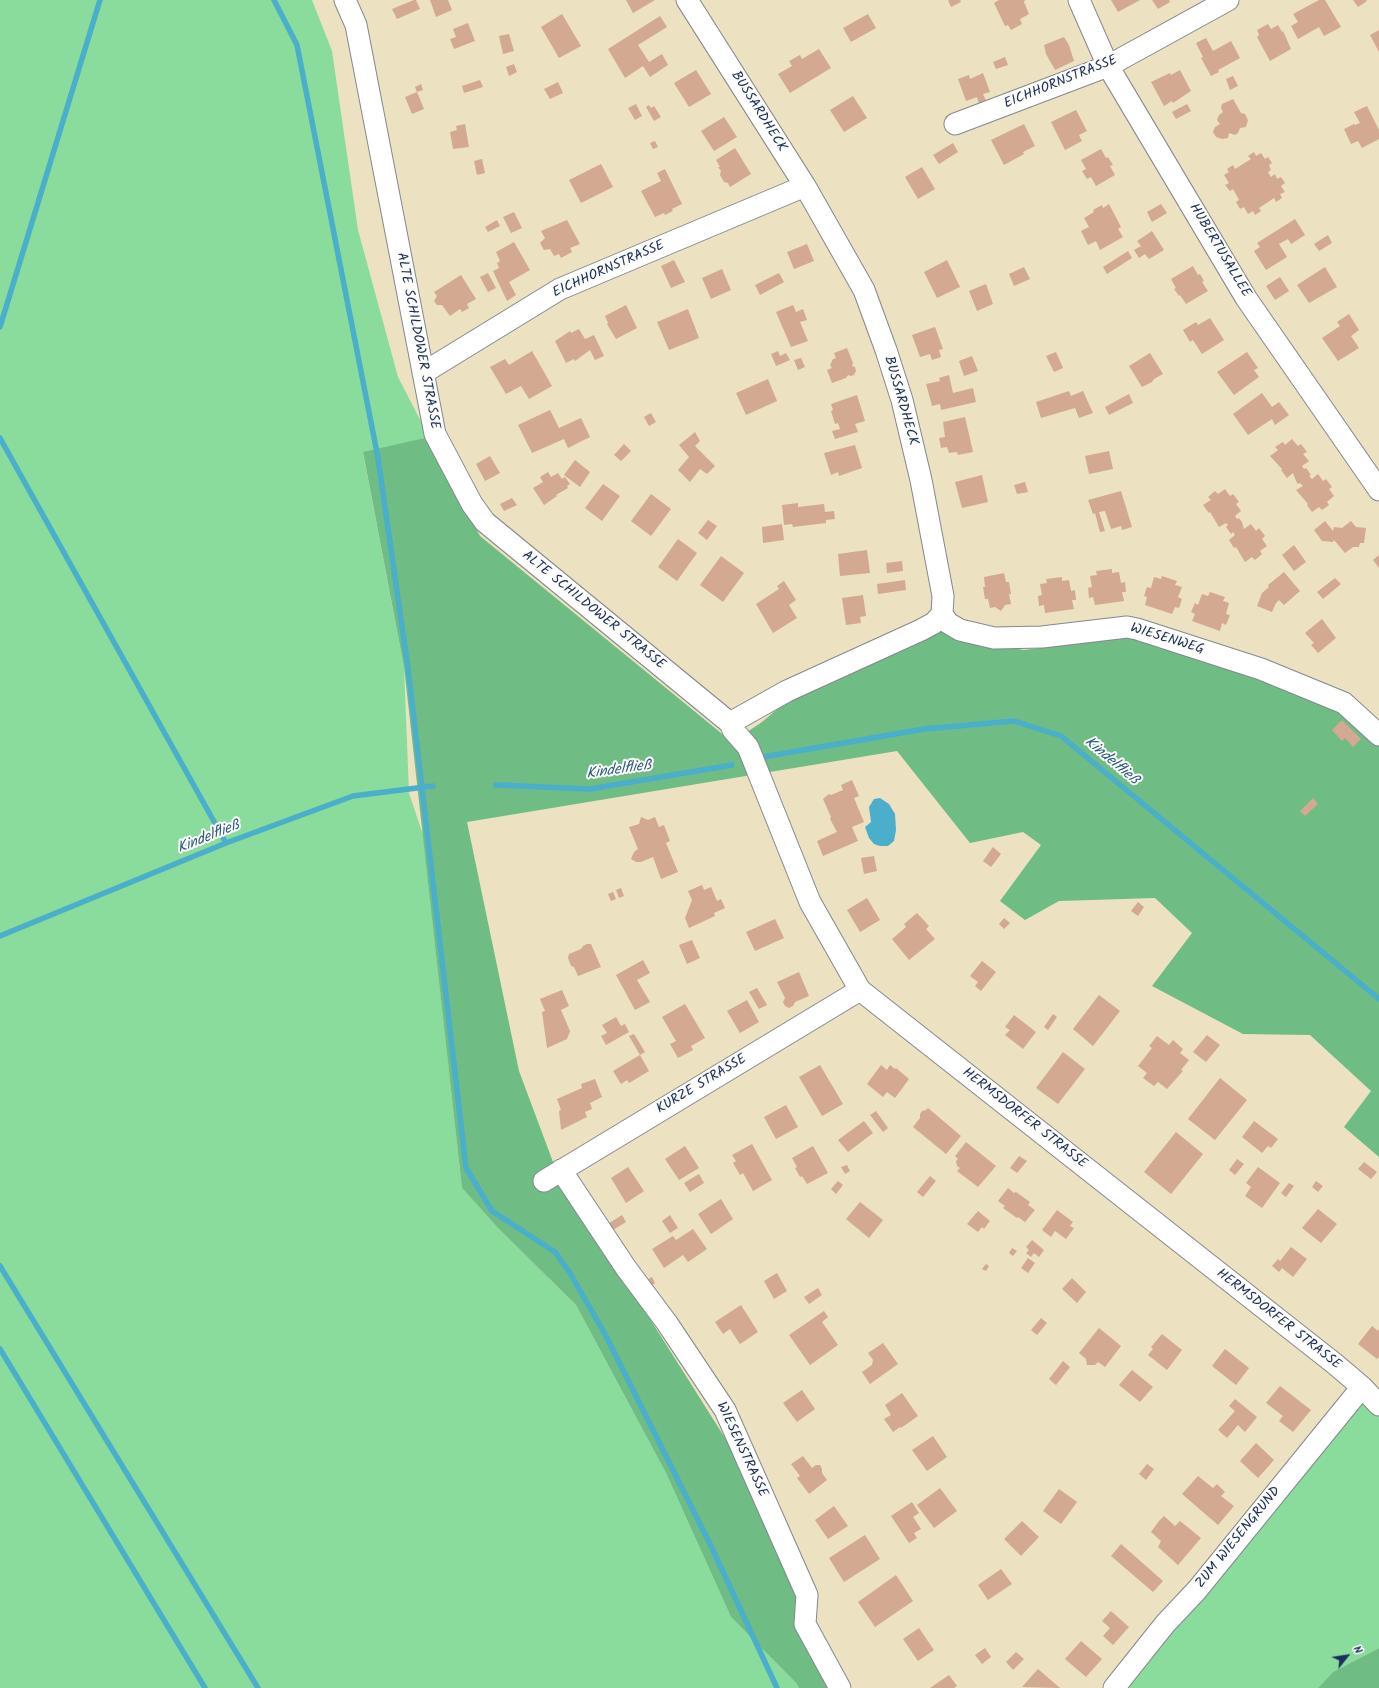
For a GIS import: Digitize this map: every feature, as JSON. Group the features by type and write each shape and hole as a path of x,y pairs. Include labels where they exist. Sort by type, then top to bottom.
{"street":[{"name":"ALTE SCHILDOWER STRASSE","path":"345,0 356,25 435,434 472,504 485,522 730,723 733,730 748,747 758,772"},
{"name":"BUSSARDHECK","path":"687,0 805,186 864,290 886,350 902,400 920,474 943,596 942,614"},
{"name":"HUBERTUSALLEE","path":"1079,0 1108,66 1246,298 1379,490"},
{"name":"EICHHORNSTRASSE","path":"955,124 1108,66 1228,0"},
{"name":"EICHHORNSTRASSE","path":"423,373 560,289 805,186"},
{"path":"730,723 788,691 921,630 934,623 942,614"},
{"name":"WIESENWEG","path":"942,614 948,623 960,630 994,638 1042,637 1127,626 1261,669 1344,703 1379,735"},
{"name":"HERMSDORFER STRASSE","path":"758,772 810,902 860,990 1362,1387 1379,1405"},
{"name":"KURZE STRASSE","path":"544,1181 860,990"},
{"name":"WIESENSTRASSE","path":"561,1170 626,1268 667,1323 725,1410 807,1595 805,1624 840,1688"},
{"name":"ZUM WIESENGRUND","path":"1114,1688 1165,1624 1197,1590 1362,1387"}],"green space":[{"path":"0,0 312,0 332,51 358,230 398,377 429,437 363,453 404,667 409,793 423,835 462,1188 498,1228 576,1305 666,1473 731,1617 796,1683 799,1688 0,1688"},
{"path":"429,437 480,536 732,742 762,722 788,700 941,629 987,644 1024,650 1136,636 1310,692 1344,710 1379,743 1379,1157 1344,1127 1371,1091 1310,1035 1243,1034 1152,986 1192,933 1155,898 1059,901 1025,920 1000,901 1041,845 1023,832 970,843 897,751 467,822 519,1071 556,1170 749,1476 833,1688 799,1688 796,1683 731,1617 666,1473 576,1305 498,1228 462,1188 404,667 363,452"},
{"path":"1362,1387 1379,1405 1379,1648 1333,1672 1318,1688 1116,1688"},
{"path":"1379,1648 1379,1688 1318,1688 1333,1672"}],"water":[{"path":"880,798 889,804 895,814 896,830 894,841 888,846 874,844 869,838 865,827 871,822 869,807 874,799"}],"building":[{"path":"416,0 420,9 397,19 392,9"},
{"path":"430,0 448,0 452,10 436,17"},
{"path":"626,0 655,0 633,13"},
{"path":"948,0 960,0 961,2 951,7"},
{"path":"999,0 1025,0 1024,2 1029,14 1020,19 1022,24 1011,30 1008,25 1005,26 994,3"},
{"path":"1111,0 1140,0 1118,12"},
{"path":"1152,0 1169,0 1170,2 1158,9"},
{"path":"1319,0 1325,0 1341,27 1324,36 1319,27 1298,39 1291,26 1298,22 1293,14"},
{"path":"1353,0 1366,0 1367,1 1358,7"},
{"path":"562,14 581,46 559,58 541,27"},
{"path":"868,14 876,28 851,42 843,28"},
{"path":"660,16 667,27 638,45 649,62 662,54 668,65 650,77 643,66 625,78 608,49"},
{"path":"468,23 475,41 454,49 450,39 456,37 453,29"},
{"path":"1268,24 1271,29 1278,25 1282,32 1283,31 1291,49 1270,61 1257,37 1259,35 1257,30"},
{"path":"1379,30 1379,52 1370,35"},
{"path":"509,34 514,51 503,54 499,36"},
{"path":"1064,37 1069,45 1074,61 1055,70 1046,54 1044,45"},
{"path":"1206,38 1213,51 1231,41 1240,58 1218,70 1219,72 1211,76 1201,58 1203,57 1196,43"},
{"path":"819,49 831,68 790,93 778,74 792,66 789,61 800,55 802,59"},
{"path":"1005,57 1008,65 996,69 993,62"},
{"path":"514,64 517,72 509,76 506,67"},
{"path":"696,70 711,94 689,107 674,83"},
{"path":"1180,70 1191,91 1173,103 1172,101 1164,106 1151,82"},
{"path":"983,73 990,92 983,94 986,101 979,104 977,97 966,101 958,79 969,75 970,79"},
{"path":"1233,76 1238,86 1230,90 1226,79"},
{"path":"480,80 483,87 464,93 462,86"},
{"path":"558,82 563,93 550,99 544,89"},
{"path":"421,84 423,90 417,92 415,87"},
{"path":"417,92 424,109 412,114 405,97"},
{"path":"853,96 867,118 844,132 830,110"},
{"path":"1233,99 1241,113 1245,114 1248,120 1246,127 1240,128 1238,133 1235,135 1229,133 1228,138 1222,139 1216,137 1213,132 1215,127 1220,124 1217,120 1219,115 1223,112 1221,108 1222,104"},
{"path":"636,104 642,116 635,120 628,108"},
{"path":"1187,104 1191,111 1176,119 1172,112"},
{"path":"649,105 651,108 654,106 661,117 654,121 646,107"},
{"path":"1367,106 1379,130 1379,139 1362,148 1358,141 1351,144 1344,129 1360,123 1354,112"},
{"path":"1076,110 1087,131 1079,135 1082,141 1065,150 1051,122"},
{"path":"724,117 737,137 714,151 701,131"},
{"path":"465,124 469,147 453,149 450,132 457,130 456,126"},
{"path":"1024,124 1035,146 1004,165 991,140"},
{"path":"655,141 658,147 653,149 650,143"},
{"path":"953,143 958,152 939,164 933,155"},
{"path":"735,148 751,174 730,187 728,183 724,182 720,175 721,171 718,167 720,167 716,160"},
{"path":"1101,149 1106,158 1108,157 1113,165 1110,166 1115,175 1096,186 1091,177 1087,179 1082,171 1086,169 1081,160"},
{"path":"1254,152 1256,156 1261,153 1265,159 1268,157 1272,163 1269,165 1271,170 1268,172 1271,177 1275,174 1277,179 1281,177 1285,183 1281,186 1285,192 1280,194 1282,198 1276,202 1274,198 1259,208 1261,211 1255,215 1253,211 1248,214 1244,207 1240,209 1236,202 1239,200 1233,189 1230,191 1225,185 1229,183 1224,175 1229,172 1227,169 1233,165 1235,169 1251,159 1248,156"},
{"path":"482,159 485,173 477,175 474,161"},
{"path":"601,164 613,187 581,203 569,180"},
{"path":"922,167 935,189 918,199 905,177"},
{"path":"665,169 682,204 672,209 673,211 665,215 664,213 655,217 641,191 661,181 657,173"},
{"path":"1109,204 1121,227 1118,229 1123,237 1100,250 1096,241 1088,245 1081,231 1089,227 1084,218 1094,212 1093,210 1102,205 1103,208"},
{"path":"1161,204 1167,213 1152,222 1147,212"},
{"path":"514,212 522,228 511,233 503,217"},
{"path":"1295,219 1305,235 1291,244 1288,239 1279,244 1287,257 1266,270 1254,251 1260,247 1257,243"},
{"path":"497,220 500,226 488,232 485,227"},
{"path":"567,220 580,244 570,248 572,252 561,258 559,254 554,256 550,249 544,250 540,243 545,238 541,231"},
{"path":"1152,231 1164,250 1149,259 1145,254 1139,258 1134,250 1141,246 1137,241"},
{"path":"1328,235 1332,243 1319,251 1314,244"},
{"path":"514,242 530,270 509,282 516,295 507,301 493,271 499,268 497,263 500,261 496,252"},
{"path":"807,244 814,261 794,269 787,252"},
{"path":"1128,251 1132,258 1107,274 1103,267"},
{"path":"674,260 685,282 671,288 661,266"},
{"path":"947,260 960,287 937,298 924,272"},
{"path":"1193,266 1198,275 1200,274 1204,281 1202,282 1208,291 1186,304 1174,289 1176,288 1171,279"},
{"path":"1024,267 1030,279 1014,286 1009,274"},
{"path":"1325,267 1337,287 1309,303 1297,285"},
{"path":"722,269 731,290 711,299 702,278"},
{"path":"488,273 496,288 488,292 480,277"},
{"path":"779,273 784,282 760,295 755,285"},
{"path":"461,275 476,299 467,304 469,308 462,312 460,309 450,316 442,305 437,305 434,301 437,296 434,292"},
{"path":"1280,277 1289,291 1275,300 1266,286"},
{"path":"986,284 993,304 977,311 969,291"},
{"path":"626,305 637,328 616,339 607,324 608,323 605,316"},
{"path":"793,305 796,312 803,309 807,320 800,322 808,341 791,347 776,312"},
{"path":"688,309 699,338 669,350 657,322"},
{"path":"1349,314 1359,330 1351,336 1359,348 1338,361 1322,338 1340,326 1337,322"},
{"path":"1210,318 1224,340 1202,354 1193,340 1190,342 1183,330 1196,322 1198,325"},
{"path":"935,327 943,349 939,350 941,357 932,360 930,354 920,357 912,335"},
{"path":"579,329 585,339 594,335 604,356 595,360 590,350 575,361 574,359 566,363 555,341 570,331 571,333"},
{"path":"847,348 853,363 852,366 855,367 856,371 854,375 848,375 846,378 832,383 827,370 832,368 830,365 833,359 836,358 834,353"},
{"path":"532,351 552,386 529,399 521,386 506,394 490,367 505,359 509,365"},
{"path":"778,351 780,356 786,353 790,360 776,366 771,354"},
{"path":"1056,352 1063,368 1054,372 1046,356"},
{"path":"1247,352 1258,368 1254,370 1259,377 1234,395 1217,372"},
{"path":"1150,353 1163,374 1142,387 1129,366"},
{"path":"972,356 978,371 964,376 959,361"},
{"path":"801,358 805,367 798,370 794,360"},
{"path":"949,375 953,393 973,388 976,402 941,410 940,404 932,406 926,384 940,381 939,378"},
{"path":"768,379 777,401 746,415 736,393"},
{"path":"1069,391 1071,396 1083,391 1093,413 1079,418 1075,408 1041,418 1036,402"},
{"path":"1262,393 1272,407 1279,402 1289,415 1275,425 1272,419 1248,435 1233,414"},
{"path":"1129,394 1133,403 1109,415 1105,407"},
{"path":"857,395 865,421 855,424 858,432 835,439 832,431 840,429 838,423 835,424 831,411 833,410 831,404"},
{"path":"550,410 559,428 581,418 590,437 568,448 564,439 532,453 518,425"},
{"path":"651,413 656,422 649,426 644,417"},
{"path":"965,417 973,452 958,455 957,452 949,453 947,447 941,448 939,438 945,437 943,422"},
{"path":"695,432 700,441 695,446 715,466 707,474 700,469 690,482 678,470 689,457 679,445"},
{"path":"1292,439 1298,446 1301,444 1307,452 1303,454 1309,461 1302,466 1309,472 1311,475 1309,476 1312,479 1318,474 1323,481 1326,479 1332,487 1329,489 1334,496 1327,502 1329,505 1322,510 1319,507 1312,512 1307,505 1308,504 1296,490 1303,486 1300,483 1298,484 1293,473 1287,478 1281,470 1282,469 1270,456 1278,450 1275,447 1283,442 1285,445"},
{"path":"624,444 631,451 621,461 614,455"},
{"path":"855,445 862,468 839,476 838,472 831,475 824,453"},
{"path":"1109,451 1113,469 1089,474 1085,456"},
{"path":"490,456 500,473 485,481 476,464"},
{"path":"575,460 590,472 580,487 564,475"},
{"path":"548,472 551,477 558,473 562,479 565,477 570,484 567,486 568,488 556,495 557,496 544,505 533,488 543,482 540,477"},
{"path":"982,475 988,502 962,508 955,482"},
{"path":"1025,482 1028,492 1017,494 1014,485"},
{"path":"603,484 620,496 602,521 585,508"},
{"path":"1225,489 1230,496 1233,494 1239,502 1236,504 1241,511 1235,516 1242,522 1244,529 1251,524 1256,531 1259,528 1265,536 1262,539 1267,546 1260,551 1262,554 1255,560 1252,557 1245,562 1236,547 1234,548 1229,540 1235,535 1233,532 1231,534 1226,527 1228,525 1226,523 1219,527 1210,512 1209,513 1203,505 1211,500 1208,497 1215,491 1218,494"},
{"path":"1121,491 1132,527 1122,530 1121,526 1111,529 1105,511 1099,512 1105,531 1100,532 1095,513 1093,514 1088,500"},
{"path":"651,494 671,509 651,536 631,521"},
{"path":"512,498 517,505 504,511 500,504"},
{"path":"798,503 798,507 824,504 825,512 834,511 835,519 826,520 826,523 793,527 792,524 784,525 782,505"},
{"path":"708,520 717,526 707,540 698,533"},
{"path":"1325,521 1333,531 1334,527 1342,528 1351,521 1356,527 1366,528 1364,543 1360,543 1359,547 1353,547 1345,553 1334,540 1333,542 1322,541 1314,530"},
{"path":"782,524 784,540 763,543 762,527"},
{"path":"678,539 697,553 677,581 658,567"},
{"path":"1294,545 1306,562 1294,571 1282,555"},
{"path":"867,550 870,573 840,576 838,554"},
{"path":"1379,555 1379,568 1373,560"},
{"path":"721,556 744,573 723,602 700,585"},
{"path":"902,561 903,571 887,573 886,563"},
{"path":"1112,569 1112,573 1119,572 1121,583 1125,582 1126,592 1122,592 1124,601 1095,605 1093,597 1089,598 1088,588 1092,587 1090,576 1097,575 1096,571"},
{"path":"1284,572 1300,591 1284,605 1279,600 1272,612 1257,606 1262,593 1269,587 1268,585"},
{"path":"1004,573 1006,582 1009,582 1011,604 1005,605 1001,611 995,607 990,608 988,599 985,599 983,587 985,587 984,577"},
{"path":"1162,576 1177,581 1175,585 1182,587 1178,597 1182,599 1179,608 1175,607 1172,614 1145,605 1147,597 1144,596 1147,587 1151,588 1154,577 1161,579"},
{"path":"1062,577 1062,581 1069,580 1071,591 1075,590 1076,600 1072,600 1074,609 1045,613 1044,605 1039,606 1038,596 1042,595 1040,584 1047,583 1046,579"},
{"path":"1335,578 1341,584 1323,599 1317,592"},
{"path":"905,580 906,590 878,594 877,584"},
{"path":"784,581 796,600 789,605 797,618 773,633 756,604 779,589 777,586"},
{"path":"1210,592 1225,597 1223,601 1229,603 1226,614 1230,615 1226,625 1222,623 1220,631 1192,621 1195,614 1191,612 1195,603 1198,605 1202,594 1208,596"},
{"path":"863,595 866,616 860,617 861,623 846,625 842,598"},
{"path":"1322,619 1336,638 1318,653 1311,645 1314,643 1305,633"},
{"path":"1342,720 1361,739 1353,747 1345,738 1342,741 1332,730"},
{"path":"852,780 859,796 854,798 864,822 852,827 858,841 823,856 817,841 837,832 830,819 831,817 823,799 829,794 831,795 843,790 841,785"},
{"path":"1313,798 1318,804 1305,816 1300,811"},
{"path":"641,817 648,820 655,817 659,827 664,825 670,841 666,843 678,872 661,879 653,857 641,862 636,862 631,859 634,852 638,849 629,827 639,824"},
{"path":"993,847 1001,854 991,867 983,861"},
{"path":"874,856 877,871 864,874 861,858"},
{"path":"702,885 704,890 711,887 717,901 721,899 725,908 714,913 715,916 689,928 685,918 692,900 688,891"},
{"path":"621,888 624,896 619,898 616,890"},
{"path":"613,892 616,899 611,901 608,894"},
{"path":"867,898 880,920 860,932 847,910"},
{"path":"1138,902 1144,907 1138,916 1131,911"},
{"path":"917,913 929,926 926,929 935,939 909,960 892,939 906,927 904,924"},
{"path":"1004,918 1010,923 1004,929 999,924"},
{"path":"775,919 784,938 755,951 746,932"},
{"path":"692,940 700,958 687,964 679,945"},
{"path":"587,944 591,944 601,967 578,976 574,967 571,966 568,958 569,954 581,949"},
{"path":"643,960 650,973 637,980 650,1002 635,1010 616,975"},
{"path":"982,961 996,972 981,991 975,986 978,982 970,976"},
{"path":"799,972 809,996 795,1002 793,1006 789,1008 785,1006 783,1002 785,998 777,982"},
{"path":"757,988 767,1005 759,1009 749,992"},
{"path":"562,990 569,1006 561,1010 570,1031 567,1039 547,1048 542,1012 545,1011 540,999"},
{"path":"1099,995 1120,1011 1093,1046 1073,1029"},
{"path":"747,1000 759,1022 740,1033 727,1011"},
{"path":"685,1004 705,1038 691,1046 693,1050 678,1058 670,1044 676,1041 662,1017"},
{"path":"1053,1014 1057,1017 1048,1030 1044,1027"},
{"path":"1014,1015 1036,1032 1023,1049 1005,1035 1010,1030 1005,1027"},
{"path":"616,1017 621,1026 625,1024 629,1032 606,1045 601,1036 607,1033 602,1025"},
{"path":"634,1034 645,1052 640,1055 629,1036"},
{"path":"1207,1035 1220,1045 1206,1062 1193,1052"},
{"path":"1157,1036 1169,1045 1173,1040 1183,1049 1180,1053 1189,1060 1181,1070 1183,1071 1167,1089 1158,1082 1154,1086 1143,1078 1147,1073 1138,1066 1152,1048 1149,1046"},
{"path":"1063,1052 1085,1069 1058,1104 1036,1088"},
{"path":"640,1055 649,1071 629,1083 627,1080 621,1084 613,1071"},
{"path":"820,1065 843,1104 822,1116 799,1077"},
{"path":"881,1065 887,1070 890,1065 895,1069 896,1068 909,1079 895,1098 887,1092 883,1097 867,1084"},
{"path":"1220,1078 1247,1100 1215,1140 1188,1119"},
{"path":"595,1079 602,1097 590,1103 592,1109 585,1112 587,1117 561,1130 559,1111 561,1110 557,1099 582,1088 581,1084"},
{"path":"786,1105 798,1127 776,1139 764,1117"},
{"path":"928,1108 961,1136 946,1154 913,1127 920,1118 922,1111"},
{"path":"876,1111 888,1128 883,1132 870,1115"},
{"path":"864,1121 873,1133 848,1152 838,1140"},
{"path":"1254,1121 1278,1139 1271,1148 1268,1146 1262,1153 1242,1137"},
{"path":"1176,1132 1203,1154 1171,1194 1144,1172"},
{"path":"966,1142 996,1166 978,1187 957,1171 960,1168 957,1166 956,1161 958,1159 955,1156"},
{"path":"752,1144 772,1180 753,1191 743,1173 740,1175 733,1163 736,1161 732,1155"},
{"path":"685,1146 699,1168 679,1180 665,1159"},
{"path":"813,1146 828,1173 807,1184 802,1176 800,1177 792,1158"},
{"path":"1019,1156 1027,1161 1017,1173 1010,1168"},
{"path":"1237,1159 1244,1164 1235,1175 1229,1170"},
{"path":"1364,1162 1377,1172 1371,1179 1358,1169"},
{"path":"847,1165 850,1171 845,1174 841,1167"},
{"path":"628,1167 644,1191 626,1203 611,1178"},
{"path":"1258,1167 1280,1183 1262,1208 1245,1196 1251,1187 1246,1183"},
{"path":"699,1174 704,1183 690,1192 684,1183"},
{"path":"930,1176 936,1181 923,1197 917,1192"},
{"path":"838,1181 843,1185 836,1194 831,1189"},
{"path":"1316,1181 1323,1186 1318,1192 1312,1187"},
{"path":"1289,1183 1294,1186 1286,1197 1281,1193"},
{"path":"1008,1188 1030,1202 1028,1205 1035,1210 1025,1222 1003,1208 1005,1206 998,1201"},
{"path":"721,1199 733,1219 711,1234 698,1214"},
{"path":"860,1202 883,1220 869,1238 846,1219"},
{"path":"1318,1209 1337,1224 1321,1243 1302,1228"},
{"path":"1057,1210 1073,1222 1070,1226 1074,1228 1066,1239 1055,1231 1051,1237 1042,1230"},
{"path":"978,1211 990,1221 984,1229 982,1227 978,1232 967,1224"},
{"path":"622,1215 626,1222 608,1233 603,1227"},
{"path":"670,1215 678,1228 670,1233 662,1221"},
{"path":"693,1229 707,1249 688,1262 683,1255 664,1268 652,1249 673,1236 676,1240"},
{"path":"1032,1240 1044,1250 1039,1257 1034,1253 1031,1257 1026,1253 1029,1250 1026,1247"},
{"path":"1291,1247 1307,1259 1293,1277 1282,1268 1279,1272 1272,1266 1278,1259 1280,1261"},
{"path":"1012,1248 1017,1251 1013,1256 1009,1253"},
{"path":"1028,1258 1035,1263 1028,1273 1021,1268"},
{"path":"986,1264 989,1266 986,1271 982,1269"},
{"path":"777,1273 787,1291 774,1299 764,1281"},
{"path":"652,1277 655,1283 651,1286 647,1280"},
{"path":"1072,1278 1086,1292 1077,1303 1062,1289"},
{"path":"818,1288 822,1295 809,1304 804,1297"},
{"path":"741,1305 758,1332 740,1344 730,1329 723,1334 715,1322"},
{"path":"824,1311 828,1317 822,1322 838,1345 810,1365 789,1335"},
{"path":"1041,1318 1047,1323 1037,1335 1031,1330"},
{"path":"1372,1326 1378,1331 1379,1329 1379,1357 1377,1359 1358,1344"},
{"path":"1099,1328 1121,1346 1105,1367 1098,1362 1095,1365 1087,1365 1086,1359 1079,1353"},
{"path":"1162,1334 1182,1350 1167,1370 1148,1355 1153,1349 1151,1347"},
{"path":"883,1343 898,1364 870,1384 862,1372 872,1365 873,1360 868,1353"},
{"path":"1225,1349 1249,1368 1236,1385 1212,1366"},
{"path":"1063,1361 1070,1367 1056,1385 1049,1379"},
{"path":"1132,1370 1153,1387 1140,1402 1119,1385"},
{"path":"1280,1386 1311,1410 1293,1432 1279,1421 1283,1416 1266,1403"},
{"path":"802,1390 815,1409 797,1422 783,1403"},
{"path":"902,1393 918,1416 893,1432 884,1419 891,1415 885,1405"},
{"path":"1235,1399 1257,1417 1245,1432 1238,1425 1227,1438 1218,1430 1235,1411 1229,1406"},
{"path":"933,1436 947,1457 927,1471 912,1450"},
{"path":"1256,1443 1274,1460 1258,1478 1240,1461"},
{"path":"803,1456 812,1468 816,1465 820,1465 822,1473 827,1480 809,1494 797,1478 800,1476 791,1464"},
{"path":"1147,1464 1154,1469 1146,1480 1139,1474"},
{"path":"1198,1476 1213,1488 1217,1484 1225,1492 1221,1496 1234,1506 1218,1525 1182,1494"},
{"path":"940,1488 957,1511 934,1528 917,1505"},
{"path":"1059,1489 1077,1502 1061,1524 1043,1511"},
{"path":"912,1502 919,1513 913,1517 921,1529 914,1533 917,1538 909,1543 891,1516"},
{"path":"834,1506 848,1526 828,1539 815,1520"},
{"path":"1164,1516 1175,1526 1180,1521 1201,1538 1178,1565 1158,1547 1161,1541 1151,1532"},
{"path":"1022,1521 1039,1537 1021,1556 1004,1539"},
{"path":"865,1535 880,1559 844,1582 829,1558"},
{"path":"1121,1544 1163,1581 1153,1592 1111,1556"},
{"path":"1001,1569 1012,1584 988,1600 978,1585"},
{"path":"896,1575 913,1601 875,1627 858,1602"},
{"path":"1111,1611 1129,1627 1113,1645 1103,1636 1110,1628 1102,1621"},
{"path":"919,1628 934,1650 918,1661 903,1639"},
{"path":"1081,1641 1102,1659 1086,1677 1065,1659"},
{"path":"985,1648 991,1657 982,1664 975,1655"},
{"path":"1016,1652 1024,1659 1013,1670 1006,1662"},
{"path":"1038,1669 1060,1688 1022,1687"},
{"path":"949,1675 957,1686 954,1688 930,1688"}],"waterway":[{"path":"0,327 100,0"},
{"path":"274,0 297,45 378,458 409,676 466,1168 492,1211 555,1252 570,1273 606,1336 711,1546 777,1688"},
{"path":"0,438 226,843"},
{"name":"Kindelfließ","path":"763,757 924,729 1014,721 1061,736 1379,999"},
{"name":"Kindelfließ","path":"509,785 496,785 590,789 732,765"},
{"name":"Kindelfließ","path":"0,936 226,843 353,796 433,786"},
{"path":"0,1266 258,1688"},
{"path":"0,1349 205,1688"}]}
